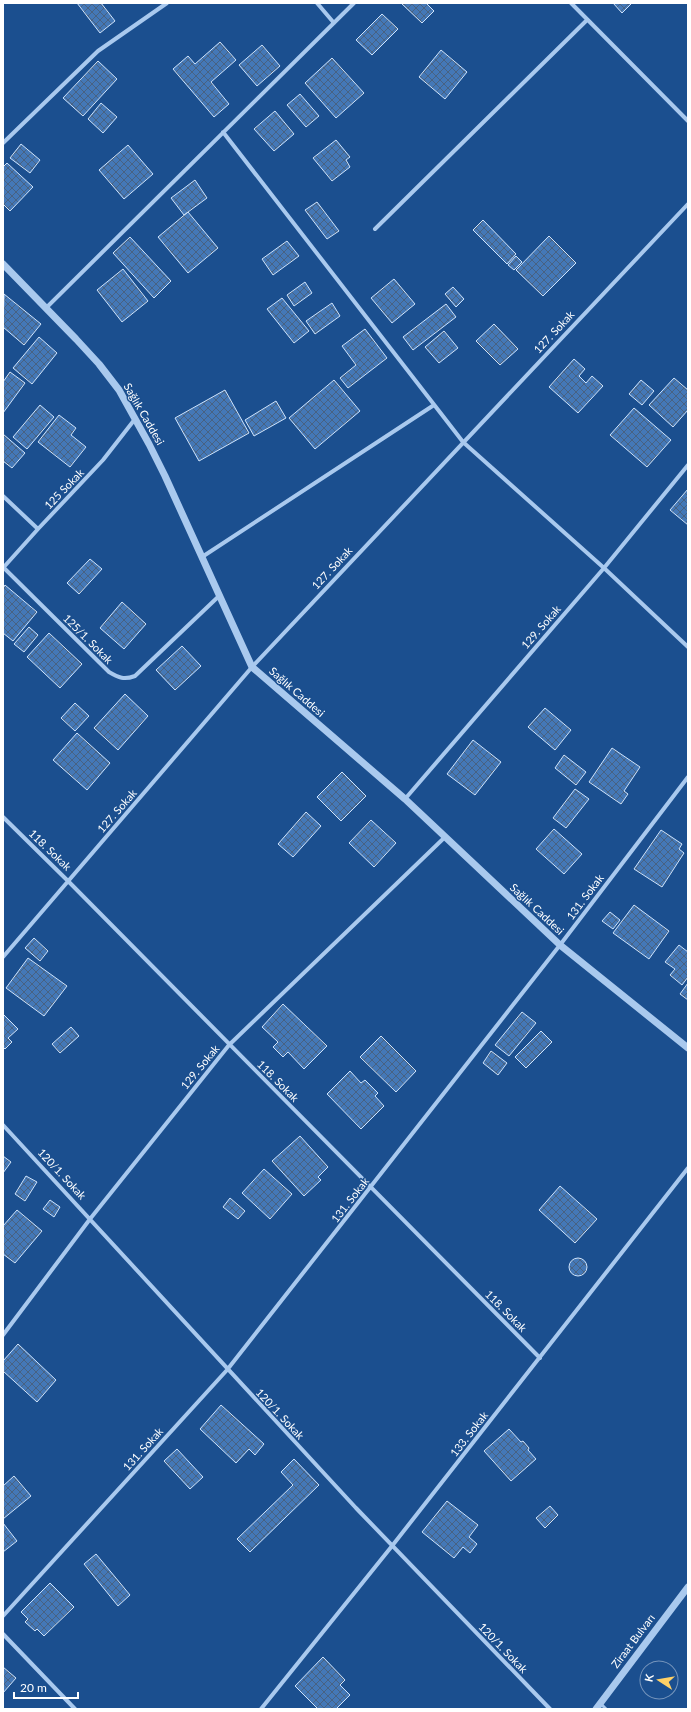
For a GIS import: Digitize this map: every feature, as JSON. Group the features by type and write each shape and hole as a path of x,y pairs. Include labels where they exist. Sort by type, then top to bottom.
{"street":[{"path":"3,143 98,51 167,3"},
{"path":"317,3 334,23"},
{"path":"46,308 354,3"},
{"path":"571,3 688,121"},
{"path":"375,229 587,20"},
{"path":"223,132 463,442 604,568 688,647"},
{"name":"127. Sokak","path":"3,957 252,667 688,204"},
{"name":"Sağlık Caddesi","path":"3,264 99,364 119,390 136,419 165,476 252,667 405,799 444,838 560,945 688,1048"},
{"path":"202,558 434,404"},
{"name":"125 Sokak","path":"3,568 103,460 136,419"},
{"name":"129. Sokak","path":"405,799 604,568 688,465"},
{"path":"3,496 38,529"},
{"name":"125/1. Sokak","path":"3,568 109,672 118,678 127,679 135,676 219,596"},
{"name":"131. Sokak","path":"3,1616 227,1370 560,945 688,777"},
{"name":"118. Sokak","path":"3,817 540,1358"},
{"name":"129. Sokak","path":"3,1335 90,1219 229,1045 444,838"},
{"name":"120/1. Sokak","path":"3,1125 227,1370 392,1546 550,1709"},
{"name":"133. Sokak","path":"261,1709 392,1546 688,1168"},
{"name":"Ziraat Bulvarı","path":"598,1706 688,1587"},
{"path":"3,1634 75,1709"}],"lane":[{"path":"598,1706 606,1709"}],"building":[{"path":"77,3 101,3 115,21 100,33"},
{"path":"401,3 426,3 434,11 422,23"},
{"path":"613,3 632,3 622,13"},
{"path":"382,14 398,29 372,55 356,40"},
{"path":"220,42 236,60 211,82 229,104 214,117 173,69 188,56 195,64"},
{"path":"262,45 280,66 257,86 239,65"},
{"path":"441,50 467,72 445,99 419,77"},
{"path":"332,58 364,93 336,118 305,83"},
{"path":"98,61 117,79 83,116 63,98"},
{"path":"300,94 319,116 306,127 287,105"},
{"path":"101,103 117,117 103,133 88,119"},
{"path":"275,111 294,134 274,151 254,129"},
{"path":"336,140 350,157 346,160 350,167 332,181 313,158"},
{"path":"21,144 40,160 30,173 10,158"},
{"path":"128,145 153,174 124,199 99,170"},
{"path":"7,163 33,187 10,211 3,204 3,167"},
{"path":"195,180 207,198 184,215 171,198"},
{"path":"317,202 339,231 327,239 305,210"},
{"path":"188,212 218,248 188,273 158,237"},
{"path":"483,220 516,254 507,264 473,230"},
{"path":"549,236 576,263 543,296 516,270"},
{"path":"130,237 171,281 154,298 113,253"},
{"path":"287,241 299,256 273,275 262,259"},
{"path":"516,256 522,262 514,270 508,265"},
{"path":"123,269 148,301 122,322 97,290"},
{"path":"394,279 415,304 392,323 371,298"},
{"path":"305,282 312,293 294,306 287,295"},
{"path":"453,287 464,299 456,307 445,294"},
{"path":"4,294 41,324 24,345 3,327"},
{"path":"282,298 309,331 294,343 267,309"},
{"path":"332,303 340,316 315,334 306,321"},
{"path":"446,304 456,317 413,350 403,337"},
{"path":"494,324 518,349 500,365 476,341"},
{"path":"365,329 387,358 348,388 340,378 356,365 342,346"},
{"path":"444,331 458,348 439,363 425,347"},
{"path":"39,337 57,353 32,384 13,368"},
{"path":"574,359 585,369 579,376 586,383 592,376 603,386 578,413 549,387"},
{"path":"10,372 25,383 3,413 3,382"},
{"path":"674,378 688,390 688,410 673,427 649,405"},
{"path":"334,380 360,411 315,449 289,418"},
{"path":"641,380 654,391 642,405 629,394"},
{"path":"225,390 249,433 199,461 175,418"},
{"path":"276,401 286,418 254,436 245,420"},
{"path":"40,405 54,417 27,449 13,437"},
{"path":"634,408 671,440 647,467 610,435"},
{"path":"59,415 76,428 71,435 86,447 70,467 38,442"},
{"path":"3,434 25,453 12,468 3,461"},
{"path":"688,489 688,525 670,510"},
{"path":"90,559 102,569 79,594 67,583"},
{"path":"5,585 37,612 13,641 3,633 3,588"},
{"path":"122,602 146,624 124,649 100,628"},
{"path":"29,627 38,635 24,652 14,644"},
{"path":"49,633 82,664 60,688 27,657"},
{"path":"182,646 201,666 175,690 156,670"},
{"path":"125,694 148,716 118,750 94,728"},
{"path":"75,703 89,716 75,731 61,718"},
{"path":"545,708 571,730 555,750 528,727"},
{"path":"77,733 110,763 87,790 53,760"},
{"path":"473,740 501,762 475,795 447,774"},
{"path":"612,748 640,767 624,791 628,794 621,804 589,782"},
{"path":"564,755 586,772 576,785 555,768"},
{"path":"342,772 366,796 341,821 317,797"},
{"path":"575,789 589,799 566,828 553,818"},
{"path":"306,812 321,826 293,857 278,844"},
{"path":"371,820 396,843 374,867 349,843"},
{"path":"554,829 582,854 564,874 536,849"},
{"path":"661,830 682,844 679,849 684,853 662,887 634,869"},
{"path":"634,905 669,931 649,959 613,933"},
{"path":"610,912 620,920 613,929 602,921"},
{"path":"34,938 48,951 40,961 25,948"},
{"path":"679,945 688,952 688,977 682,985 670,975 675,969 665,962"},
{"path":"28,958 67,986 44,1016 6,988"},
{"path":"688,983 688,1000 680,994"},
{"path":"283,1004 327,1046 304,1069 288,1052 283,1057 273,1047 278,1042 262,1027"},
{"path":"522,1012 536,1023 509,1056 495,1045"},
{"path":"3,1014 18,1029 8,1038 12,1042 5,1049 3,1047"},
{"path":"71,1027 79,1036 60,1053 52,1044"},
{"path":"541,1031 552,1042 526,1068 515,1057"},
{"path":"381,1036 416,1071 396,1092 360,1057"},
{"path":"491,1051 507,1063 498,1075 483,1063"},
{"path":"350,1071 361,1083 365,1080 378,1093 375,1096 384,1106 361,1129 327,1094"},
{"path":"300,1136 328,1167 318,1177 321,1180 304,1196 272,1161"},
{"path":"3,1156 11,1162 3,1173"},
{"path":"264,1169 292,1194 270,1219 242,1193"},
{"path":"26,1176 37,1182 25,1201 15,1194"},
{"path":"560,1186 597,1219 575,1243 539,1210"},
{"path":"230,1198 245,1211 238,1219 223,1207"},
{"path":"50,1200 60,1207 54,1217 43,1209"},
{"path":"17,1210 42,1231 15,1263 3,1254 3,1226"},
{"path":"578,1258 584,1261 587,1267 584,1273 578,1276 572,1273 569,1267 572,1261"},
{"path":"18,1344 56,1380 37,1402 3,1371 3,1361"},
{"path":"221,1405 264,1444 255,1455 249,1449 236,1463 200,1429"},
{"path":"509,1429 521,1442 523,1441 529,1448 528,1450 536,1459 511,1481 484,1451"},
{"path":"177,1449 203,1477 190,1489 164,1461"},
{"path":"294,1459 319,1485 250,1552 237,1539 293,1485 281,1472"},
{"path":"14,1476 31,1496 3,1519 3,1486"},
{"path":"447,1501 478,1525 469,1537 477,1544 470,1553 463,1547 454,1558 422,1532"},
{"path":"550,1506 558,1515 545,1528 536,1518"},
{"path":"3,1523 17,1541 3,1552"},
{"path":"96,1554 130,1595 118,1606 84,1564"},
{"path":"50,1583 74,1607 44,1636 37,1629 35,1631 25,1622 28,1619 21,1612"},
{"path":"323,1657 345,1680 340,1685 350,1695 336,1709 318,1709 295,1686"},
{"path":"3,1667 16,1678 3,1693"}]}
